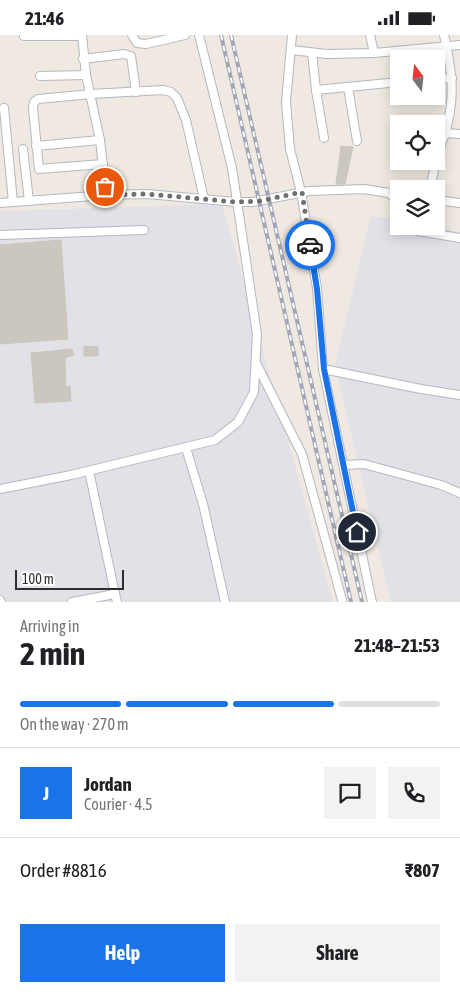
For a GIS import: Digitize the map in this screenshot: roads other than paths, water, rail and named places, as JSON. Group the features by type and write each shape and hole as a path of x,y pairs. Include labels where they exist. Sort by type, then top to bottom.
{"street":[{"path":"24,36 82,35 83,59 100,140 106,195"},
{"path":"132,35 137,43 146,45 185,35"},
{"path":"0,489 89,471 215,440 238,422 254,392 257,334 232,168 199,35"},
{"path":"292,35 286,102 290,149 302,192 317,289 324,369 372,602"},
{"path":"370,35 374,53"},
{"path":"444,35 452,78 453,96 445,133 460,135"},
{"path":"291,50 327,54 374,53 460,45"},
{"path":"312,53 324,138"},
{"path":"83,59 124,54 131,56 136,92"},
{"path":"40,76 86,75"},
{"path":"445,78 452,78"},
{"path":"316,90 390,82"},
{"path":"348,87 356,141"},
{"path":"103,164 39,169 34,103 38,99 91,94 171,92 177,98 186,120 204,199"},
{"path":"4,108 13,203"},
{"path":"36,147 100,140"},
{"path":"23,149 29,201"},
{"path":"0,203 106,195 147,194 236,202 260,201 302,192 364,189 390,194"},
{"path":"445,201 460,203"},
{"path":"0,235 144,230"},
{"path":"442,235 460,238"},
{"path":"256,362 302,454 342,600"},
{"path":"324,369 460,395"},
{"path":"186,448 202,504 224,602"},
{"path":"344,465 364,464 440,485 460,493"},
{"path":"72,602 116,598 89,471"}],"railway":[{"path":"221,35 351,602"},
{"path":"231,35 362,602"}]}
